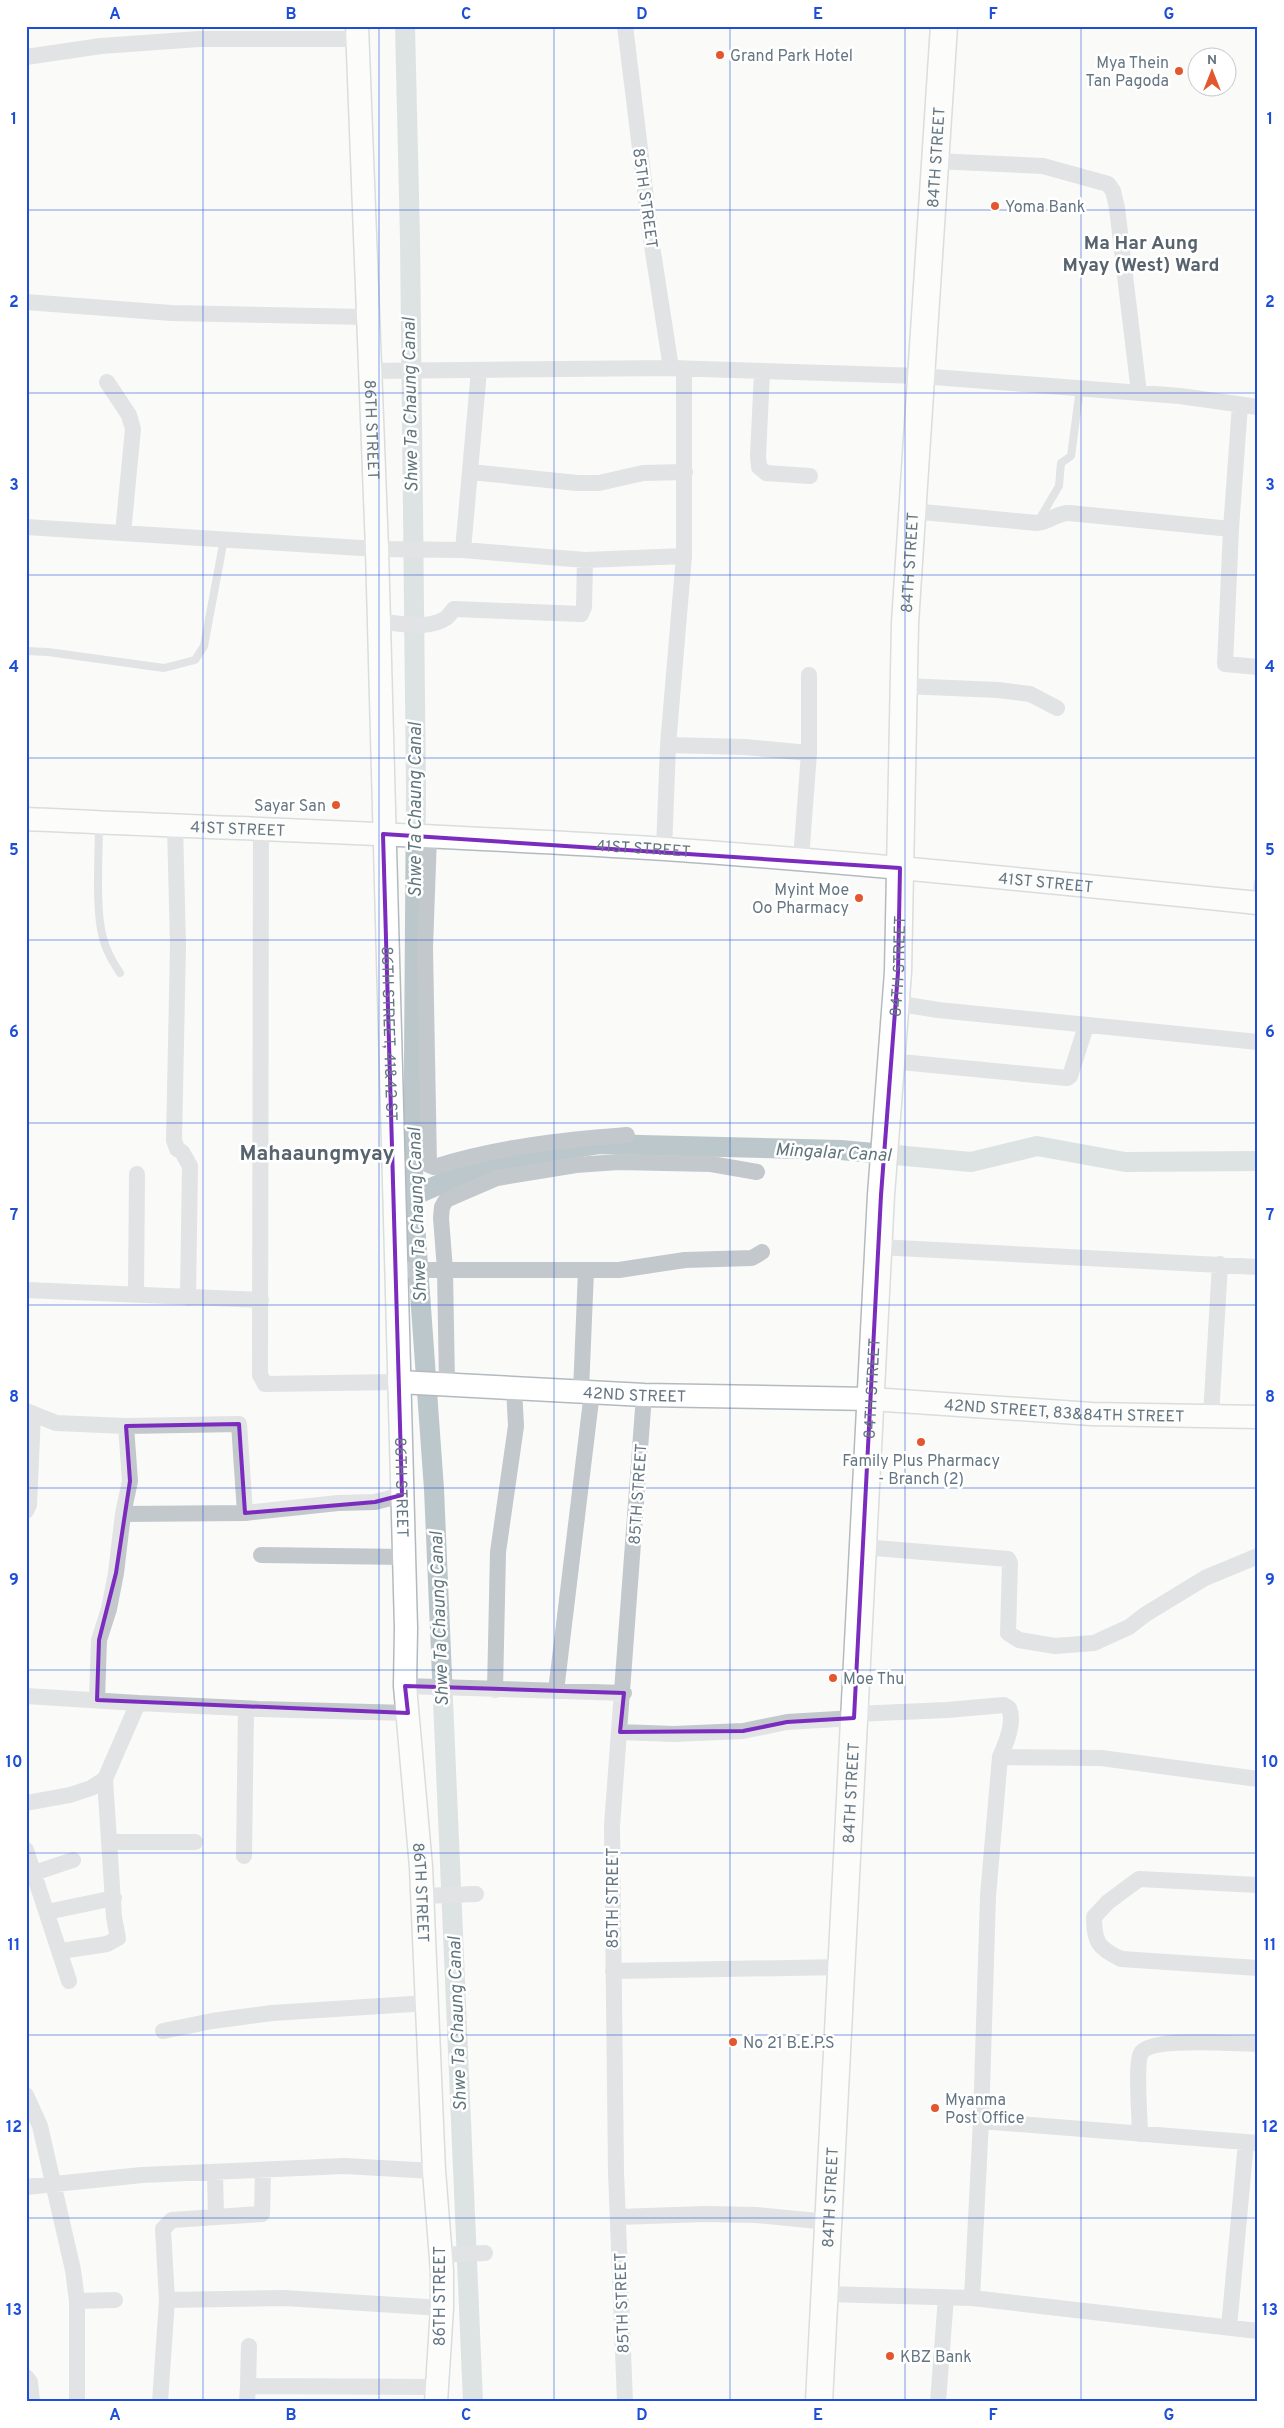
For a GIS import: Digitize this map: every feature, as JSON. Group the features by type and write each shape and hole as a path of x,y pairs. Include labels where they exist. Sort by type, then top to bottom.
{"main road":[{"name":"84TH STREET","path":"819,2402 882,1183 896,1002 904,686 912,511 944,26"},
{"name":"86TH STREET","path":"357,33 364,160 368,317 380,371 389,622 388,834"},
{"name":"41ST STREET","path":"26,819 388,834 664,849 1257,896"},
{"name":"86TH STREET, 41&42 ST","path":"388,834 407,1382"},
{"name":"86TH STREET","path":"407,1382 402,1494 404,1557 416,1687 408,1713 432,1896 428,2003 434,2170 449,2254 442,2308 437,2394"},
{"name":"42ND STREET","path":"407,1382 644,1395 871,1399"},
{"name":"42ND STREET, 83&84TH STREET","path":"871,1399 1092,1414 1258,1417"}],"street":[{"name":"85TH STREET","path":"626,26 648,220 678,369 685,472 684,556 668,744 664,849"},
{"path":"26,57 101,46 199,39 357,33"},
{"path":"934,162 1043,166 1108,184 1113,192 1117,208 1138,393"},
{"path":"26,302 171,313 368,317"},
{"path":"380,371 678,369 920,376 1138,393 1258,407"},
{"path":"463,550 479,370"},
{"path":"762,372 759,467 766,473 810,476"},
{"path":"107,382 128,415 133,429 123,533"},
{"path":"1240,405 1231,529 1225,664 1258,667"},
{"path":"471,472 577,483 598,483 643,473 685,472"},
{"path":"912,511 1037,523 1046,522 1060,513 1069,513 1231,529"},
{"path":"26,527 386,549 463,550 585,560 684,556"},
{"path":"389,622 423,625 446,618 454,609 581,614 584,607 585,560"},
{"path":"801,860 808,754 809,675"},
{"path":"904,686 1030,694 1057,708"},
{"path":"668,744 745,747 808,754"},
{"path":"175,826 178,945 174,1140 177,1149 182,1152 190,1166 188,1298"},
{"path":"261,830 260,1376 265,1384 407,1382"},
{"path":"427,836 426,948 429,1165 434,1167 508,1148 562,1140 627,1135"},
{"path":"896,1002 938,1010 1258,1042"},
{"path":"890,1061 1067,1078 1070,1076 1086,1026"},
{"path":"445,1384 442,1206 446,1200 497,1178 576,1165 618,1162 711,1164 757,1172"},
{"path":"136,1294 138,1174"},
{"path":"879,1247 1258,1267"},
{"path":"403,1270 619,1270 685,1260 752,1258 762,1252"},
{"path":"1211,1416 1220,1264"},
{"path":"556,1691 586,1392 586,1271"},
{"path":"26,1290 261,1300"},
{"path":"496,1690 498,1552 516,1426 514,1388"},
{"name":"85TH STREET","path":"625,2402 612,1971 612,1826 624,1693 644,1395"},
{"path":"26,1511 29,1505 30,1413 56,1423 126,1426 239,1424 245,1513"},
{"path":"97,1700 99,1640 109,1609 116,1573 123,1514 130,1481 126,1426"},
{"path":"123,1514 245,1513 338,1502 375,1502 402,1494"},
{"path":"863,1547 1008,1559 1010,1563 1008,1634 1018,1640 1054,1646 1094,1643 1129,1627 1146,1614 1205,1578 1258,1556"},
{"path":"261,1555 404,1557"},
{"path":"416,1687 624,1693"},
{"path":"26,1696 246,1709 408,1713"},
{"path":"61,1951 107,1944 118,1938 114,1917 105,1779 138,1703"},
{"path":"620,1732 674,1734 743,1731 794,1721 1004,1705 1009,1708 1012,1714 1007,1739 1000,1757 988,1896 981,2121 972,2298"},
{"path":"244,1856 246,1709"},
{"path":"1000,1757 1101,1758 1258,1780"},
{"path":"26,1803 70,1795 91,1788 105,1779"},
{"path":"110,1842 195,1842"},
{"path":"26,1850 61,1951 69,1980"},
{"path":"34,1873 73,1860"},
{"path":"1258,1885 1138,1879 1108,1902 1094,1917 1094,1938 1106,1952 1121,1959 1258,1968"},
{"path":"432,1896 470,1894"},
{"path":"47,1912 114,1898"},
{"path":"612,1971 842,1967"},
{"path":"163,2031 212,2021 272,2013 428,2003"},
{"path":"1140,2134 1138,2071 1140,2054 1146,2048 1164,2043 1258,2044"},
{"path":"26,2095 40,2126 71,2261 77,2301 77,2402"},
{"path":"981,2121 1252,2142 1229,2327"},
{"path":"26,2187 142,2175 344,2166 434,2170"},
{"path":"160,2402 167,2300 163,2229 172,2220 262,2214 262,2170"},
{"path":"216,2172 216,2216"},
{"path":"618,2217 705,2214 756,2215 828,2222"},
{"path":"449,2254 482,2253"},
{"path":"825,2294 972,2298 1258,2331"},
{"path":"938,2402 946,2297"},
{"path":"167,2300 284,2298 442,2308"},
{"path":"77,2301 115,2300"},
{"path":"250,2346 247,2394 437,2394"},
{"path":"26,2377 30,2382 32,2402"}],"lane":[{"path":"1037,523 1059,486 1061,463 1071,456 1080,388"},
{"path":"26,651 48,652 164,668 195,660 204,646 224,539"},
{"path":"99,822 102,937 120,973"}],"highlighted area":[{"path":"383,834 900,868 898,972 881,1195 854,1718 787,1722 743,1731 620,1732 624,1693 405,1686 408,1713 97,1700 99,1640 116,1573 130,1481 126,1426 239,1424 245,1513 375,1502 402,1495"}],"waterway":[{"name":"Shwe Ta Chaung Canal","path":"405,26 410,240 416,787 413,1196 434,1489 473,2402"},
{"name":"Mingalar Canal","path":"413,1196 490,1162 600,1144 841,1150 971,1162 1037,1146 1125,1162 1258,1161"}],"place":[{"name":"Grand Park Hotel","path":"720,55"},
{"name":"Mya Thein Tan Pagoda","path":"1179,71"},
{"name":"Yoma Bank","path":"995,206"},
{"name":"Sayar San","path":"336,805"},
{"name":"Myint Moe Oo Pharmacy","path":"859,898"},
{"name":"Family Plus Pharmacy - Branch (2)","path":"921,1442"},
{"name":"Moe Thu","path":"833,1678"},
{"name":"No 21 B.E.P.S","path":"733,2042"},
{"name":"Myanma Post Office","path":"935,2108"},
{"name":"KBZ Bank","path":"890,2356"}],"district":[{"name":"Ma Har Aung Myay (West) Ward","path":"1141,253"},
{"name":"Mahaaungmyay","path":"317,1153"}]}
